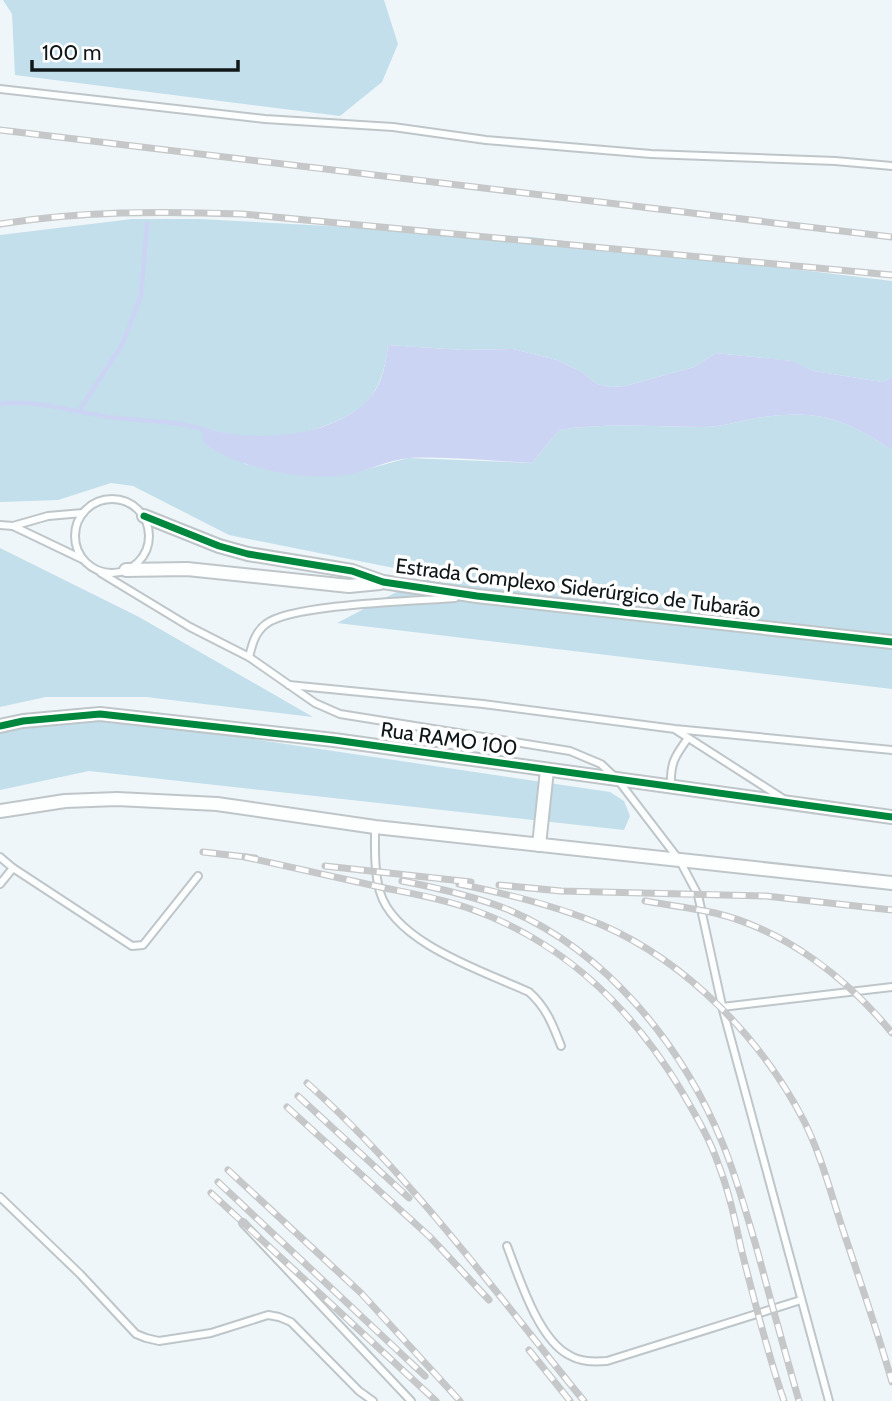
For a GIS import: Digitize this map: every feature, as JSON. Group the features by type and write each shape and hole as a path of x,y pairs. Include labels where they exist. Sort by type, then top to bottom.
{"street":[{"name":"Estrada Complexo Siderúrgico de Tubarão","path":"144,516 219,546 247,554 352,572 383,582 477,596 892,642"},
{"name":"Estrada Complexo Siderúrgico de Tubarão","path":"126,570 187,569 349,586 383,582"},
{"name":"Rua RAMO 100","path":"0,726 23,720 100,714 334,740 892,817"},
{"path":"539,845 547,770"},
{"path":"0,811 65,801 117,799 217,804 374,827 892,883"}],"lane":[{"path":"0,89 265,119 393,127 651,155 835,161 892,166"},
{"name":"Estrada Complexo Siderúrgico de Tubarão","path":"13,526 48,516 83,513 94,503 107,499 122,500 134,506 144,516"},
{"path":"83,513 75,536 83,559"},
{"path":"126,570 139,561 147,547 149,531 144,516"},
{"name":"Estrada Complexo Siderúrgico de Tubarão","path":"0,524 13,526 83,559 104,572 126,570"},
{"path":"94,568 190,627 249,657 315,702 350,716 570,751 601,764 618,780 680,860 698,895 722,1007 829,1401"},
{"path":"249,657 254,638 264,625 281,615 317,609 477,596"},
{"path":"288,685 470,703 675,729 892,750"},
{"path":"675,729 786,801"},
{"path":"671,786 670,767 688,738"},
{"path":"374,827 376,874 380,893 389,912 418,940 529,992 549,1016 561,1046"},
{"path":"0,857 137,947 143,944 198,876"},
{"path":"0,884 13,868"},
{"path":"722,1007 892,987"},
{"path":"0,1198 80,1274 136,1334 159,1341 211,1333 268,1315 279,1317 290,1322 359,1391 373,1401"},
{"path":"243,1223 411,1401"},
{"path":"507,1246 528,1301 554,1343 568,1355 587,1362 607,1361 801,1300"}],"shaded area":[{"path":"3,0 384,0 398,44 382,82 340,116 15,75 12,14"},
{"path":"132,219 200,219 531,237 892,281 892,377 882,382 814,371 791,361 716,353 694,367 625,386 610,387 597,384 582,372 557,360 513,349 463,350 388,345 382,375 374,392 366,403 339,420 290,435 261,438 207,428 245,464 315,476 346,475 408,458 532,463 559,430 577,428 710,427 777,415 812,415 843,423 892,450 892,689 337,623 429,575 229,535 133,486 111,483 58,500 0,502 0,235"},
{"path":"388,345 463,350 513,349 557,360 582,372 597,384 610,387 625,386 694,367 716,353 792,361 814,371 882,382 892,377 892,450 843,423 812,415 777,415 710,427 613,426 559,430 532,463 409,458 330,477 292,475 253,466 234,460 204,443 202,434 207,428 248,436 272,436 318,428 339,420 357,409 376,390"},
{"path":"0,548 139,617 313,717 146,697 46,697 0,707"},
{"path":"97,716 610,792 624,801 630,816 624,830 89,771 0,790 0,733"}],"waterway":[{"path":"79,411 123,343 141,295 147,224"},
{"path":"0,404 45,405 103,416 174,423 209,431"}],"railway":[{"path":"0,130 892,237"},
{"path":"0,224 121,213 242,214 892,275"},
{"path":"203,852 255,858"},
{"path":"245,857 468,908 533,938 591,980 616,1004 661,1060 692,1108 711,1146 729,1196 761,1325 784,1401"},
{"path":"325,866 471,882"},
{"path":"402,881 483,901 509,910 545,928 578,950 609,976 663,1037 686,1071 722,1142 742,1197 799,1401"},
{"path":"459,884 568,912 633,941 692,982 744,1033 787,1091 810,1135 892,1382"},
{"path":"499,885 561,891 766,896 892,910"},
{"path":"645,901 715,913 766,931 835,975 892,1033"},
{"path":"307,1083 382,1157 417,1196 584,1401"},
{"path":"298,1096 409,1198"},
{"path":"287,1107 430,1237 489,1300"},
{"path":"228,1170 361,1293 460,1401"},
{"path":"218,1182 425,1376"},
{"path":"211,1193 436,1401"},
{"path":"529,1350 570,1401"}],"cycle path":[{"path":"144,516 219,546 248,554 352,571 383,582 477,596 892,642"},
{"path":"0,726 23,721 100,714 334,740 892,817"}]}
